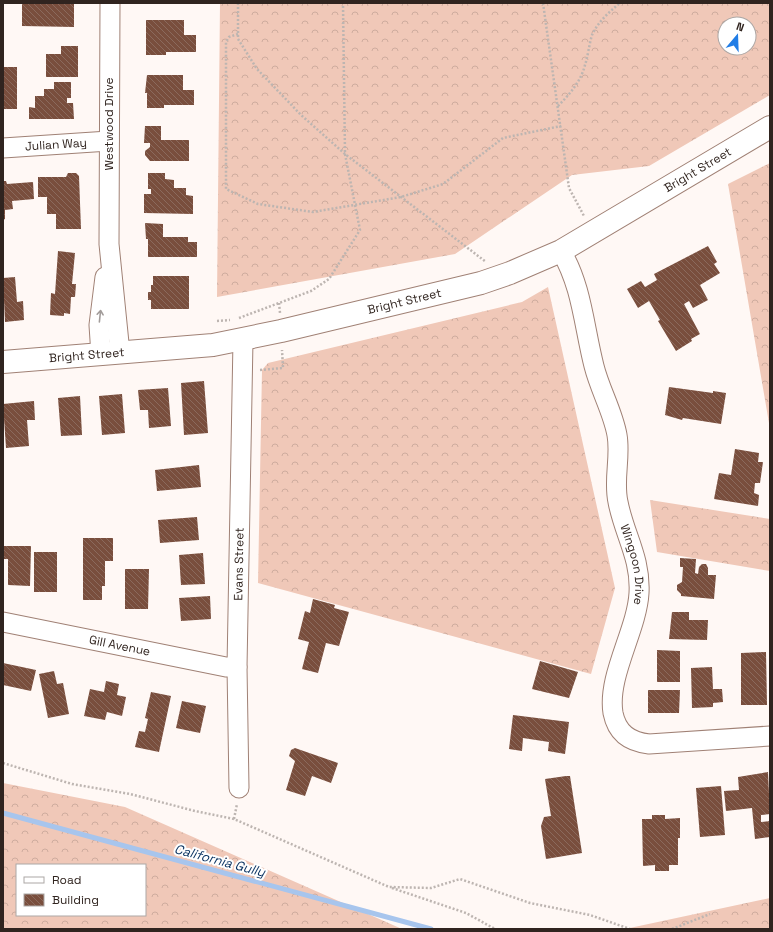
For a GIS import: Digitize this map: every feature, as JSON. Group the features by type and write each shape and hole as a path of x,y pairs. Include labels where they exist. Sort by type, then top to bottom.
{"street":[{"name":"Westwood Drive","path":"110,3 109,244 111,354"},
{"name":"Bright Street","path":"3,362 183,348 243,340 457,290 504,276 561,251 770,127"},
{"name":"Julian Way","path":"3,148 109,141"},
{"name":"Wingoon Drive","path":"561,251 576,282 594,367 617,435 616,494 635,556 639,575 637,604 614,690 612,706 615,722 624,735 639,743 649,744 770,736"},
{"name":"Evans Street","path":"240,788 237,667 243,340"},
{"name":"Gill Avenue","path":"3,622 226,667 237,667"}],"path":[{"path":"238,3 238,39 257,69 300,115 345,154 504,276"},
{"path":"217,321 240,318 311,291 329,278 360,230 345,154 343,3"},
{"path":"544,3 569,188 593,233"},
{"path":"558,106 570,93 580,78 585,66 592,35 603,18 620,3"},
{"path":"238,34 229,37 226,42 226,189 258,204 313,212 401,198 443,184 503,138 560,126"},
{"path":"260,370 283,368 281,344"},
{"path":"3,763 72,784 130,794 195,811 234,819 389,887 466,913 495,929"},
{"path":"389,887 431,888 460,879 530,903 590,915 630,929"},
{"path":"672,929 710,914"}],"green space":[{"path":"220,3 770,3 770,95 649,166 572,175 455,254 217,297"},
{"path":"770,163 770,429 728,184"},
{"path":"548,287 615,588 591,674 258,583 262,370 268,363 522,302"},
{"path":"650,500 770,519 770,571 657,552"},
{"path":"3,783 125,807 402,929 3,929"},
{"path":"770,898 770,929 625,929"}],"building":[{"path":"22,3 74,3 74,27 22,26"},
{"path":"146,20 184,20 184,35 196,35 196,52 166,52 166,55 146,55"},
{"path":"61,46 78,46 78,77 46,77 46,54 61,54"},
{"path":"3,67 17,67 17,109 3,109"},
{"path":"147,75 183,75 183,90 194,90 194,105 164,105 164,108 147,108 147,93 145,93"},
{"path":"54,82 71,82 71,98 67,98 67,103 73,103 74,119 29,119 29,107 35,108 35,96 44,96 44,89 54,89"},
{"path":"145,126 161,126 161,140 189,140 189,161 150,161 145,155 145,151 150,147 150,143 144,143"},
{"path":"68,173 76,173 79,176 81,229 56,229 56,214 47,214 47,197 38,197 38,177 66,177"},
{"path":"148,173 165,173 165,179 174,180 174,188 186,188 186,195 193,196 193,214 144,213 144,194 151,194 151,189 148,189"},
{"path":"3,181 6,181 7,184 33,182 34,199 12,201 13,209 5,210 5,219 3,220"},
{"path":"145,223 163,224 163,237 188,237 188,242 197,242 197,257 148,257 148,239 146,239"},
{"path":"708,246 717,262 714,264 720,273 700,285 708,300 693,308 689,301 684,304 700,334 676,351 658,321 660,320 649,301 638,308 627,289 641,281 645,287 657,280 654,274"},
{"path":"58,251 75,253 72,284 76,284 75,297 71,297 70,314 64,313 64,316 50,315 51,293 55,294"},
{"path":"153,276 189,276 189,309 151,309 151,300 148,300 148,292 151,292"},
{"path":"15,277 17,302 23,301 24,320 5,322 3,278"},
{"path":"204,381 208,433 184,435 181,383"},
{"path":"669,387 713,393 713,391 726,393 721,424 683,418 682,420 665,415"},
{"path":"168,388 171,426 149,428 148,410 140,410 138,390"},
{"path":"122,394 125,433 102,435 99,396"},
{"path":"80,396 82,435 61,436 58,398"},
{"path":"34,401 35,420 27,420 29,446 6,448 3,404"},
{"path":"735,449 759,453 758,462 763,462 760,483 755,483 754,493 759,495 758,506 714,499 719,473 731,475"},
{"path":"199,465 201,487 157,491 155,470"},
{"path":"197,517 199,540 160,543 158,520"},
{"path":"83,538 113,538 113,561 105,561 105,586 102,586 102,600 83,600"},
{"path":"3,546 31,546 30,586 8,585 8,559 3,559"},
{"path":"34,552 57,552 57,592 34,592"},
{"path":"203,553 205,584 181,585 179,555"},
{"path":"680,558 696,559 695,573 698,574 699,567 702,564 706,564 708,568 708,575 716,575 714,599 681,596 677,590 677,585 682,582 683,567 680,567"},
{"path":"125,569 149,569 148,609 125,609"},
{"path":"210,596 211,619 181,621 179,598"},
{"path":"313,599 335,605 334,608 349,612 339,646 326,643 318,673 302,669 309,642 298,639 305,611 310,613"},
{"path":"672,612 689,612 689,620 708,620 707,640 669,639"},
{"path":"657,650 680,651 680,682 657,682"},
{"path":"766,652 767,705 741,705 741,653"},
{"path":"540,661 578,672 569,698 532,689"},
{"path":"3,663 36,670 31,691 3,685"},
{"path":"712,667 713,689 722,689 723,702 713,703 713,707 692,708 691,668"},
{"path":"54,671 57,684 63,683 69,714 48,718 39,674"},
{"path":"106,681 119,684 117,695 126,697 122,716 107,712 105,720 84,716 90,689 104,692"},
{"path":"648,690 680,690 679,713 648,713"},
{"path":"151,692 171,696 159,752 135,747 139,731 145,732 148,719 145,718"},
{"path":"182,701 206,706 200,733 176,728"},
{"path":"513,715 569,722 565,754 548,751 549,742 523,738 522,751 509,749"},
{"path":"295,748 338,763 331,783 312,776 305,796 286,790 295,761 289,756 291,750"},
{"path":"768,772 770,814 761,815 761,822 770,821 770,837 755,839 752,808 726,811 724,791 739,790 738,777"},
{"path":"570,776 582,853 546,859 541,826 544,817 551,816 545,779"},
{"path":"721,786 725,835 700,837 696,788"},
{"path":"652,815 665,815 665,819 680,818 678,865 669,865 669,871 655,871 655,865 643,866 642,819 652,819"}],"waterway":[{"name":"California Gully","path":"3,813 431,929"}]}
